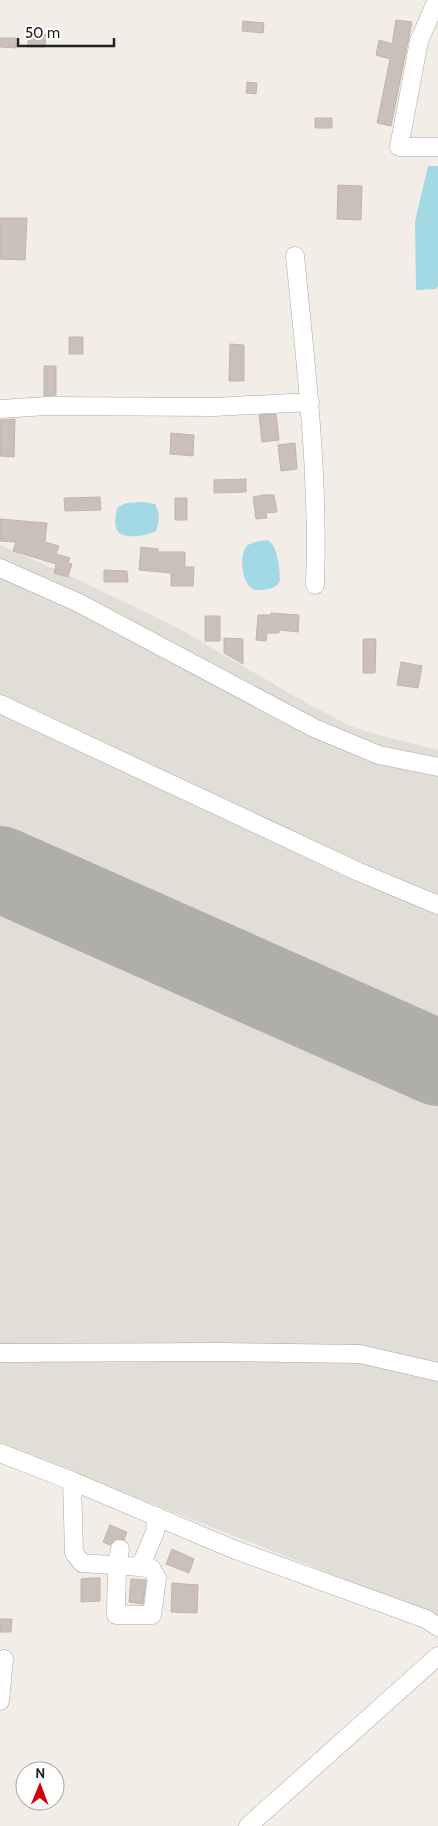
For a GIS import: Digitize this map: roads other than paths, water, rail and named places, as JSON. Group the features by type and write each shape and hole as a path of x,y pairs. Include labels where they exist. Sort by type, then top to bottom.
{"street":[{"path":"436,0 419,41 399,147 438,147"},
{"path":"295,256 310,402 316,510 315,585"},
{"path":"0,409 47,406 214,407 310,402"},
{"path":"0,568 79,603 314,728 379,755 438,766"},
{"path":"0,704 359,872 438,905"},
{"path":"0,1353 219,1352 360,1354 438,1372"},
{"path":"0,1453 72,1481 234,1550 426,1619 438,1627"},
{"path":"72,1481 74,1554 82,1563 119,1557 140,1567 152,1569 157,1578 152,1615 116,1615 119,1557"},
{"path":"140,1567 155,1532 156,1516"},
{"path":"248,1826 438,1656"},
{"path":"0,1701 4,1659"}],"water":[{"path":"428,166 438,166 438,286 436,289 416,290 415,221"},
{"path":"144,502 155,504 157,507 159,517 156,531 134,536 123,535 118,532 115,523 117,508 126,503"},
{"path":"268,540 276,553 280,581 270,589 255,590 250,587 244,576 243,554 248,545"}]}
